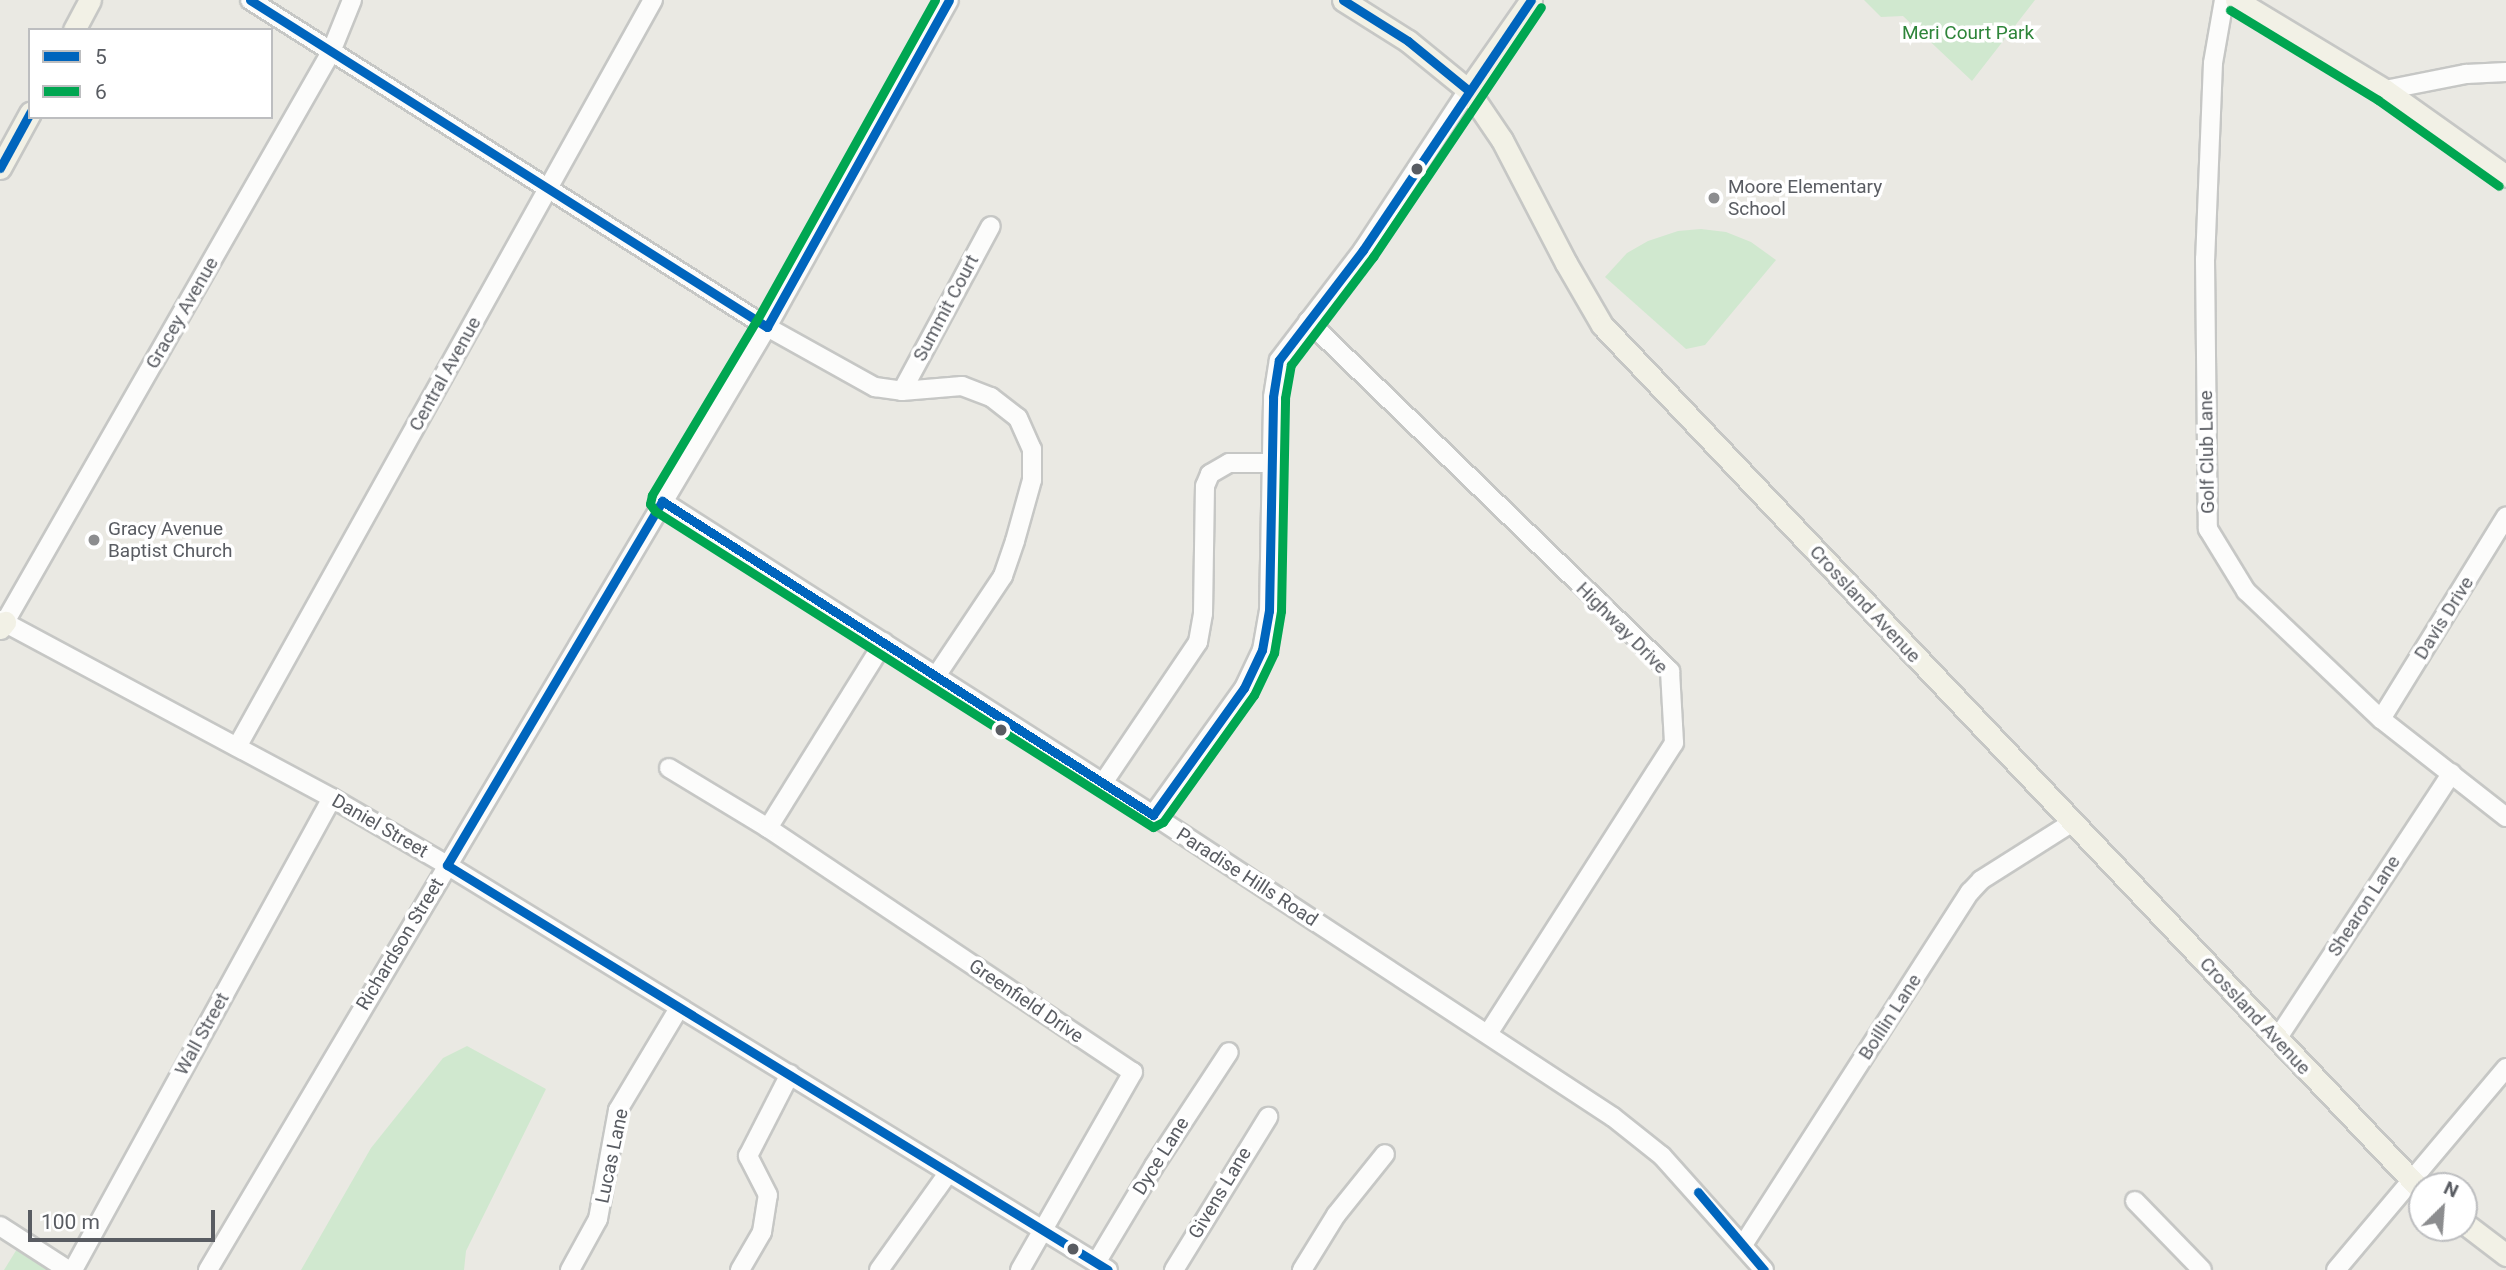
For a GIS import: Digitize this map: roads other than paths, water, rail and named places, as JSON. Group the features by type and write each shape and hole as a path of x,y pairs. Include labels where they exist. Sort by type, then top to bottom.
{"main road":[{"path":"75,28 90,0"},
{"name":"Crossland Avenue","path":"1342,0 1408,41 1468,90 1503,140 1566,263 1602,325 2408,1178"},
{"path":"1468,90 1531,0"},
{"path":"2249,3 2385,90 2506,176"},
{"path":"0,168 28,117"},
{"path":"2478,1234 2506,1255"}],"street":[{"path":"250,0 767,327 875,387 902,391 962,386 991,397 1018,418 1032,449 1032,480 1003,576 936,676"},
{"name":"Gracey Avenue","path":"2,623 331,52 352,0"},
{"name":"Central Avenue","path":"237,747 653,0"},
{"name":"Richardson Street","path":"208,1270 662,500 767,327 949,0"},
{"name":"Golf Club Lane","path":"2224,0 2213,62 2205,259 2208,529 2246,592 2381,719 2506,817"},
{"path":"2385,90 2466,74 2506,72"},
{"path":"1153,815 1244,688 1262,650 1269,611 1271,463 1276,368 1290,342 1363,250 1468,90"},
{"name":"Summit Court","path":"902,391 991,226"},
{"name":"Highway Drive","path":"1308,321 1670,671 1674,743 1488,1034"},
{"path":"1103,783 1198,642 1203,613 1205,486 1210,474 1229,463 1271,463"},
{"name":"Paradise Hills Road","path":"662,500 1153,815 1613,1117 1662,1156 1764,1270"},
{"name":"Davis Drive","path":"2381,719 2504,524"},
{"name":"Daniel Street","path":"2,623 332,798 447,865 1102,1266"},
{"path":"768,828 884,642"},
{"name":"Greenfield Drive","path":"668,768 768,828 1133,1072 1044,1230"},
{"name":"Shearon Lane","path":"2277,1039 2452,773"},
{"name":"Wall Street","path":"71,1270 332,798"},
{"name":"Boillin Lane","path":"1743,1245 1970,892 1981,880 2071,823"},
{"name":"Lucas Lane","path":"570,1270 598,1219 618,1110 679,1007"},
{"name":"Dyce Lane","path":"1102,1266 1154,1166 1229,1052"},
{"path":"2427,1172 2506,1068"},
{"path":"740,1270 762,1232 768,1195 748,1156 790,1074"},
{"name":"Givens Lane","path":"1174,1270 1268,1117"},
{"path":"1302,1270 1336,1214 1385,1154"},
{"path":"879,1270 949,1172"},
{"path":"2336,1270 2408,1194"},
{"path":"2135,1201 2202,1270"},
{"path":"0,1226 71,1270"},
{"path":"1020,1270 1044,1230"}],"place":[{"name":"Moore Elementary School","path":"1714,198"},
{"name":"Gracy Avenue Baptist Church","path":"94,540"}],"park label":[{"name":"Meri Court Park","path":"1968,33"}]}
